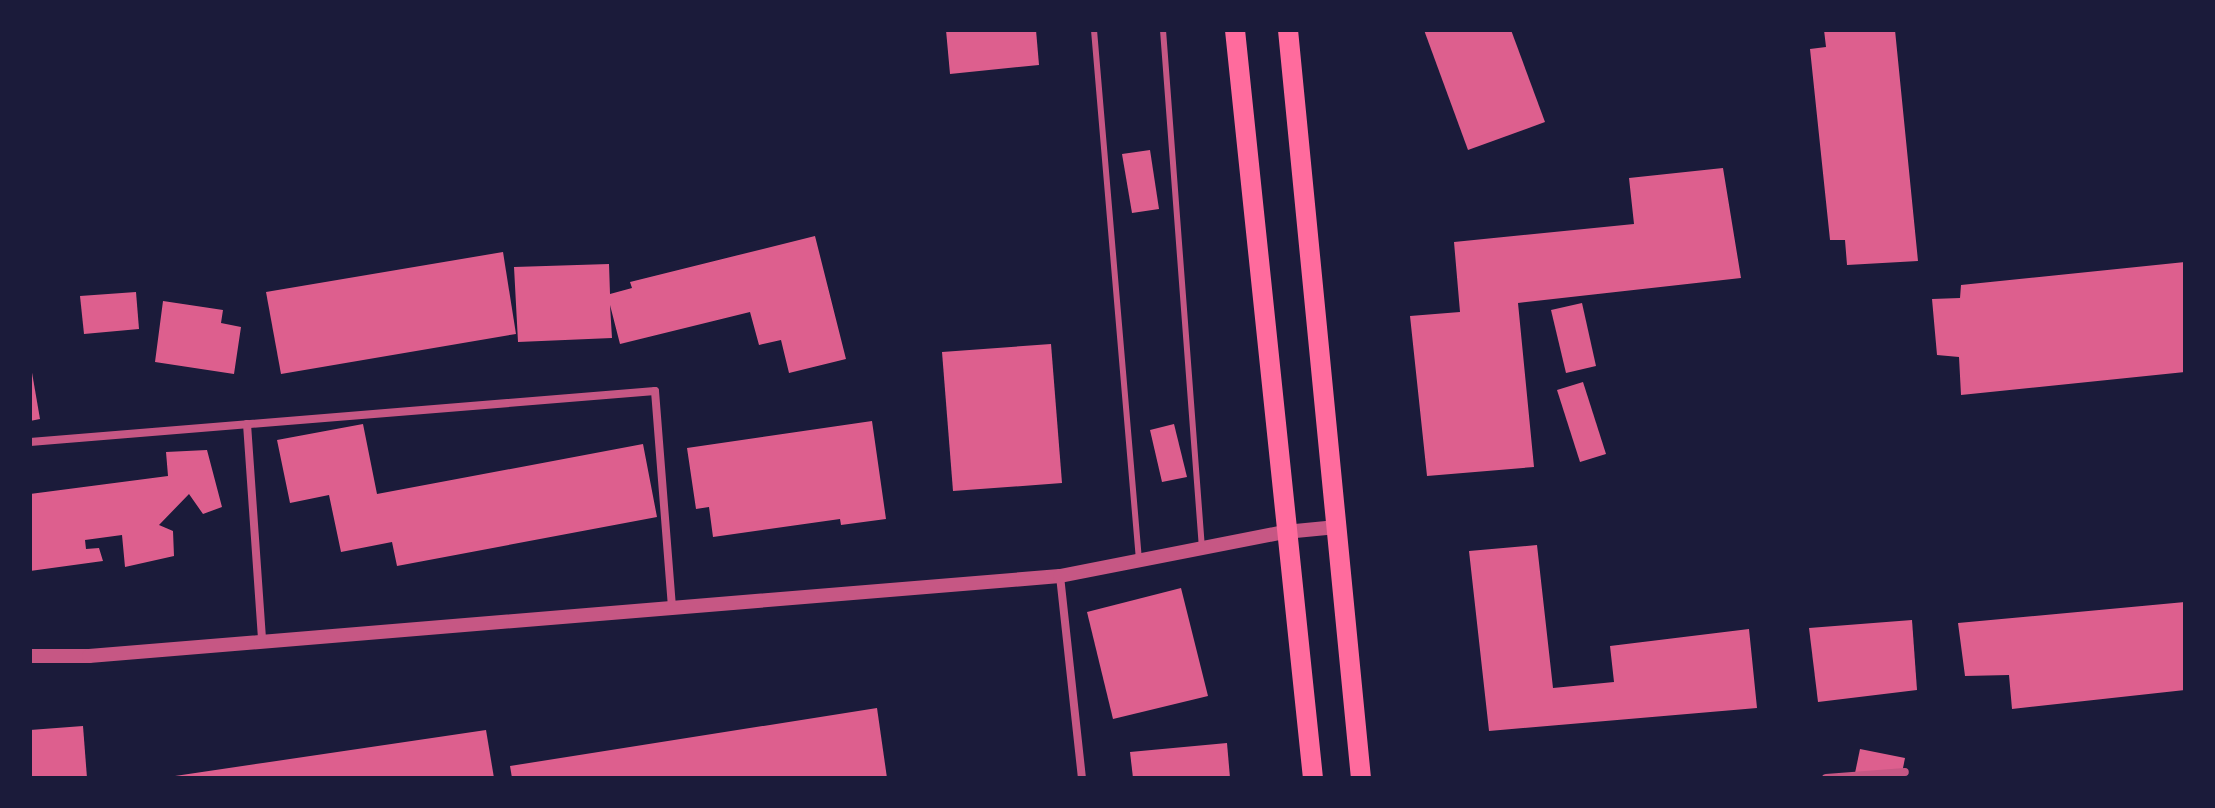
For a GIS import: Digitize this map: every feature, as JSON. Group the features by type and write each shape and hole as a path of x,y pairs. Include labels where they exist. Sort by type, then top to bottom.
{"main road":[{"path":"1235,30 1313,778"},
{"path":"1288,30 1361,778"}],"street":[{"path":"30,442 655,391 672,608"},
{"path":"247,424 262,641"},
{"path":"30,656 89,656 1060,576 1285,532 1337,527"},
{"path":"1060,576 1082,778"},
{"path":"1826,778 1905,772"}],"lane":[{"path":"1094,30 1139,561"},
{"path":"1163,30 1202,549"}],"building":[{"path":"946,30 1036,30 1039,65 950,74"},
{"path":"1424,30 1511,30 1545,122 1468,150"},
{"path":"1824,30 1895,30 1918,261 1847,265 1845,240 1830,240 1810,49 1826,47"},
{"path":"1150,150 1159,209 1132,213 1122,154"},
{"path":"1723,168 1741,278 1518,303 1534,467 1427,476 1410,316 1460,312 1454,242 1634,224 1629,178"},
{"path":"815,236 846,359 789,373 781,340 759,345 750,312 620,344 610,305 612,338 518,342 514,267 609,264 610,294 632,288 630,282"},
{"path":"503,252 516,334 281,374 266,292"},
{"path":"2185,262 2185,372 1961,395 1959,357 1937,355 1932,299 1960,298 1961,285"},
{"path":"136,292 139,329 84,334 80,296"},
{"path":"163,301 223,310 221,323 241,327 234,374 155,362"},
{"path":"1582,303 1596,366 1566,373 1551,310"},
{"path":"1051,344 1062,483 953,491 942,352"},
{"path":"30,361 40,419 30,421"},
{"path":"1583,382 1606,454 1580,462 1557,390"},
{"path":"872,421 886,519 841,525 840,519 713,537 709,507 696,509 687,448"},
{"path":"363,424 377,494 643,444 657,517 397,566 392,542 341,552 329,495 290,503 277,440"},
{"path":"1174,424 1187,477 1162,482 1150,430"},
{"path":"207,450 222,507 203,514 189,494 159,525 173,531 174,556 125,567 122,535 85,540 86,549 99,548 103,561 30,571 30,494 168,476 166,452"},
{"path":"1537,545 1553,688 1614,682 1610,646 1749,629 1757,708 1489,731 1469,551"},
{"path":"1181,588 1208,696 1113,719 1087,612"},
{"path":"2185,602 2185,690 2012,709 2009,675 1965,676 1958,623"},
{"path":"1912,620 1917,690 1818,702 1809,628"},
{"path":"877,708 887,778 512,778 510,766"},
{"path":"83,726 87,778 30,778 30,730"},
{"path":"486,730 494,778 175,778 175,776"},
{"path":"1227,743 1230,778 1133,778 1130,752"},
{"path":"1860,749 1905,758 1901,778 1854,778"}]}
